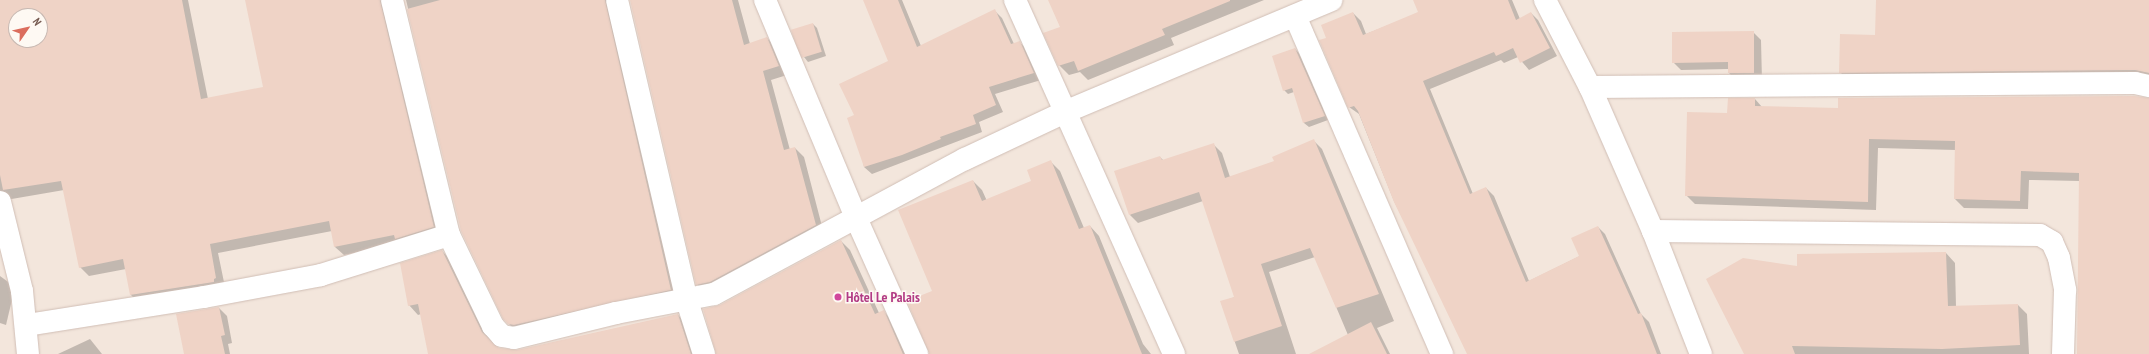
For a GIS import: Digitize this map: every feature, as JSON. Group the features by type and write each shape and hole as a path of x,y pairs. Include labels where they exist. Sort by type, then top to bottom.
{"street":[{"path":"392,0 449,235 484,313 502,336 514,338 616,313 687,301 714,294 732,286 965,159 1065,112 1331,0"},
{"path":"617,0 687,301 704,354"},
{"path":"765,0 856,218 917,354"},
{"path":"1015,0 1174,354"},
{"path":"1546,0 1590,87 1653,231 1701,354"},
{"path":"1295,16 1442,354"},
{"path":"1590,87 2127,83 2149,86"},
{"path":"0,202 22,291 28,325 28,354"},
{"path":"1653,231 2040,235 2052,242 2059,258 2065,290 2064,354"},
{"path":"28,325 204,297 320,275 449,235"}],"shaded area":[{"path":"0,0 2149,0 2149,354 0,354"}],"building":[{"path":"0,0 182,0 201,99 263,87 245,0 380,0 434,227 395,239 394,235 334,247 329,221 210,244 216,278 214,279 214,282 130,295 123,259 79,268 61,181 3,190 0,175"},
{"path":"440,0 605,0 671,290 514,325 508,324 503,319 461,231 407,9"},
{"path":"630,0 732,0 744,45 767,37 779,66 763,71 784,150 795,147 816,225 710,282 696,285"},
{"path":"863,0 898,0 917,47 995,9 1011,44 1020,41 1034,73 989,87 996,105 973,115 976,124 940,137 941,139 902,155 864,167 847,118 854,115 839,84 888,61"},
{"path":"1048,0 1230,1 1162,29 1165,35 1078,71 1074,61 1058,66 1043,33 1060,27"},
{"path":"1413,0 1508,0 1516,20 1531,12 1550,48 1520,63 1513,48 1496,56 1494,52 1423,81 1470,194 1486,187 1526,282 1579,256 1571,238 1598,226 1638,314 1641,313 1657,354 1467,354 1394,202 1358,111 1354,106 1348,108 1319,40 1326,38 1321,25 1353,12 1363,35 1418,12"},
{"path":"1876,0 2149,0 2149,73 2135,70 1839,73 1840,34 1875,35"},
{"path":"813,23 822,52 800,58 791,30"},
{"path":"1754,31 1754,73 1728,73 1728,62 1672,63 1672,32"},
{"path":"1295,48 1325,116 1303,123 1292,88 1283,91 1272,56"},
{"path":"2134,96 2149,98 2149,354 2077,354 2079,173 2021,171 2020,201 1954,199 1955,141 1869,139 1868,202 1685,196 1687,112 1727,113 1728,98 1755,98 1755,106 1838,108 1838,98"},
{"path":"1314,139 1379,294 1336,308 1310,248 1261,264 1282,326 1234,342 1220,301 1234,297 1199,192 1129,215 1114,171 1160,156 1162,160 1214,143 1225,178 1274,161 1272,157"},
{"path":"1051,160 1079,229 1090,225 1142,354 929,354 907,301 932,291 898,210 973,180 982,201 1031,181 1027,170"},
{"path":"841,240 875,314 884,310 903,354 716,354 703,309 720,305"},
{"path":"442,250 482,332 499,348 517,350 678,314 691,354 428,354 418,304 408,306 400,263"},
{"path":"1946,252 1948,306 2018,304 2020,345 1942,349 1792,346 1795,354 1744,354 1706,279 1743,258 1797,266 1797,254"},
{"path":"219,307 225,335 221,336 225,354 184,354 176,314"},
{"path":"1371,322 1387,354 1309,354"}],"place":[{"name":"Hôtel Le Palais","path":"838,297"}]}
